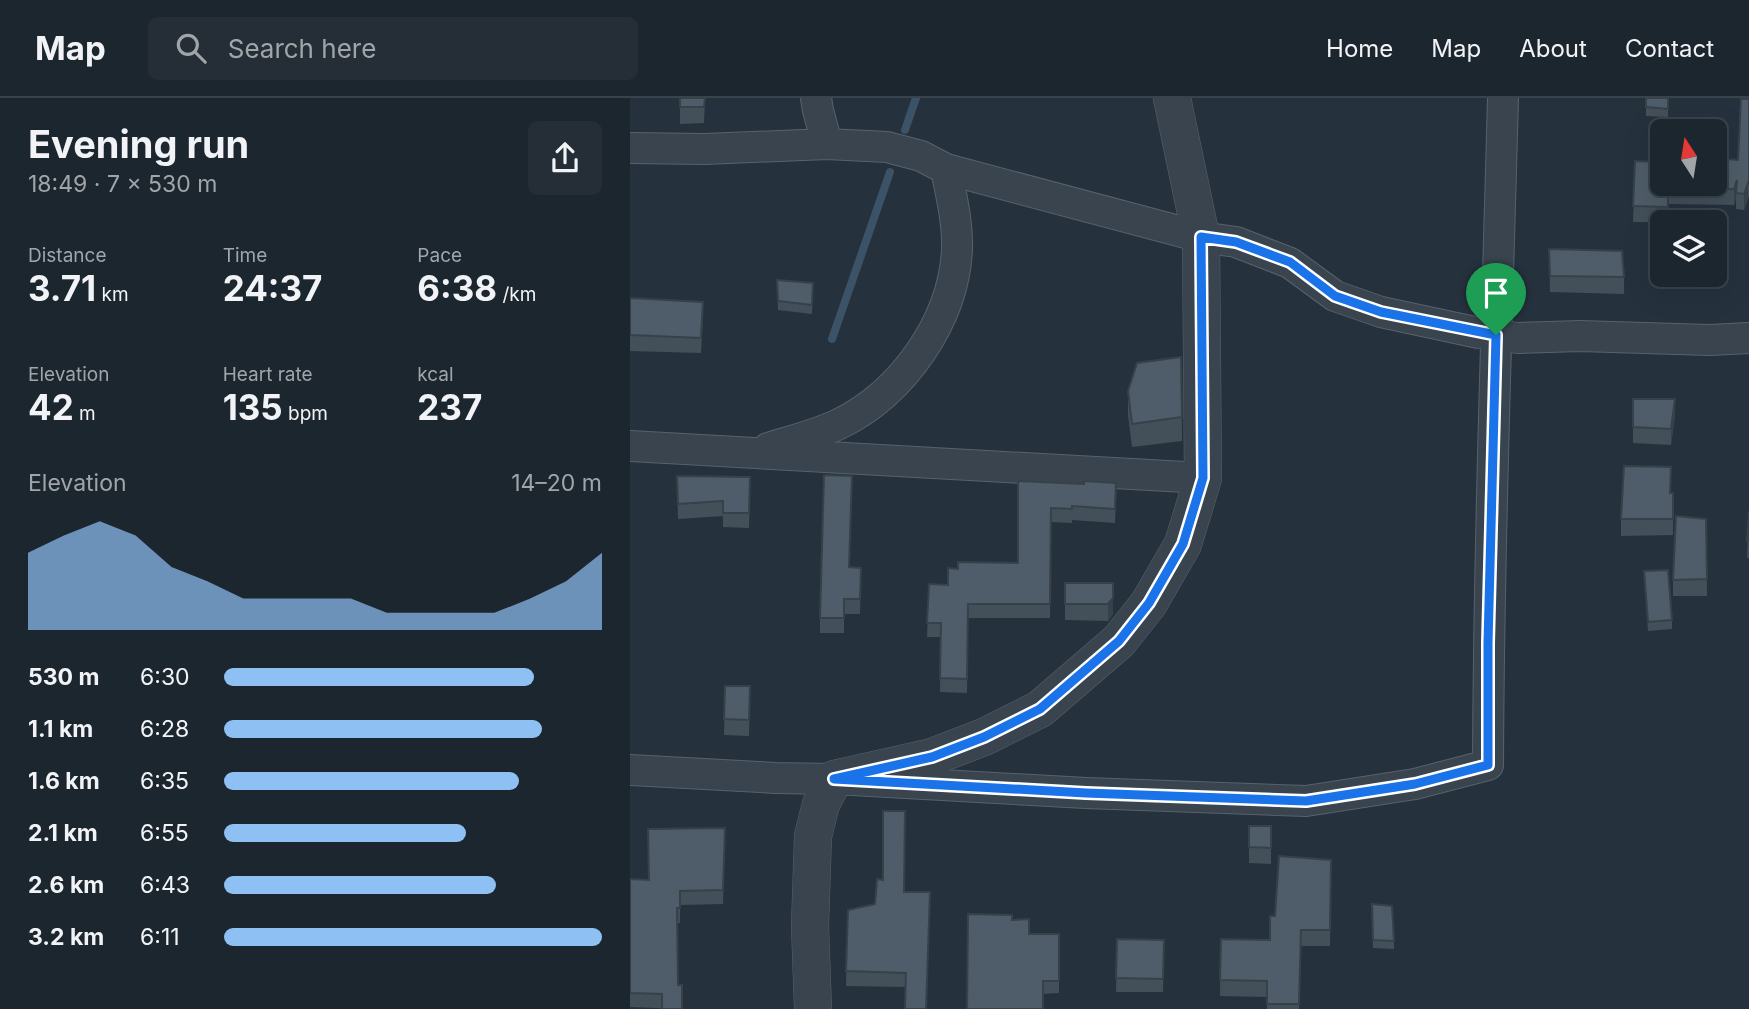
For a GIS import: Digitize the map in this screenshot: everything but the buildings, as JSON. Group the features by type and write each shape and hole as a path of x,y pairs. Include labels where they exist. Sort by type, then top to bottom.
{"street":[{"path":"816,98 827,144"},
{"path":"813,1009 810,926 813,836 821,804 834,779 932,757 984,737 1040,709 1119,641 1149,603 1183,544 1203,478 1201,237 1172,98"},
{"path":"630,747 639,770 1086,793 1306,801 1415,784 1488,765 1489,616 1503,98"},
{"path":"630,148 705,149 827,144 887,146 921,156 946,169 1201,237 1236,242 1290,262 1335,296 1381,312 1518,338 1749,338"},
{"path":"751,454 839,424 871,405 908,371 931,337 946,305 953,279 957,249 946,169"},
{"path":"630,446 1203,478"}],"waterway":[{"path":"905,130 916,98"},
{"path":"832,339 890,172"}],"route":[{"path":"1201,237 1236,242 1290,262 1335,296 1381,312 1496,335 1488,643 1488,765 1415,784 1306,801 1086,793 834,779 932,757 984,737 1040,709 1119,641 1149,603 1183,544 1203,478 1201,237"}]}
